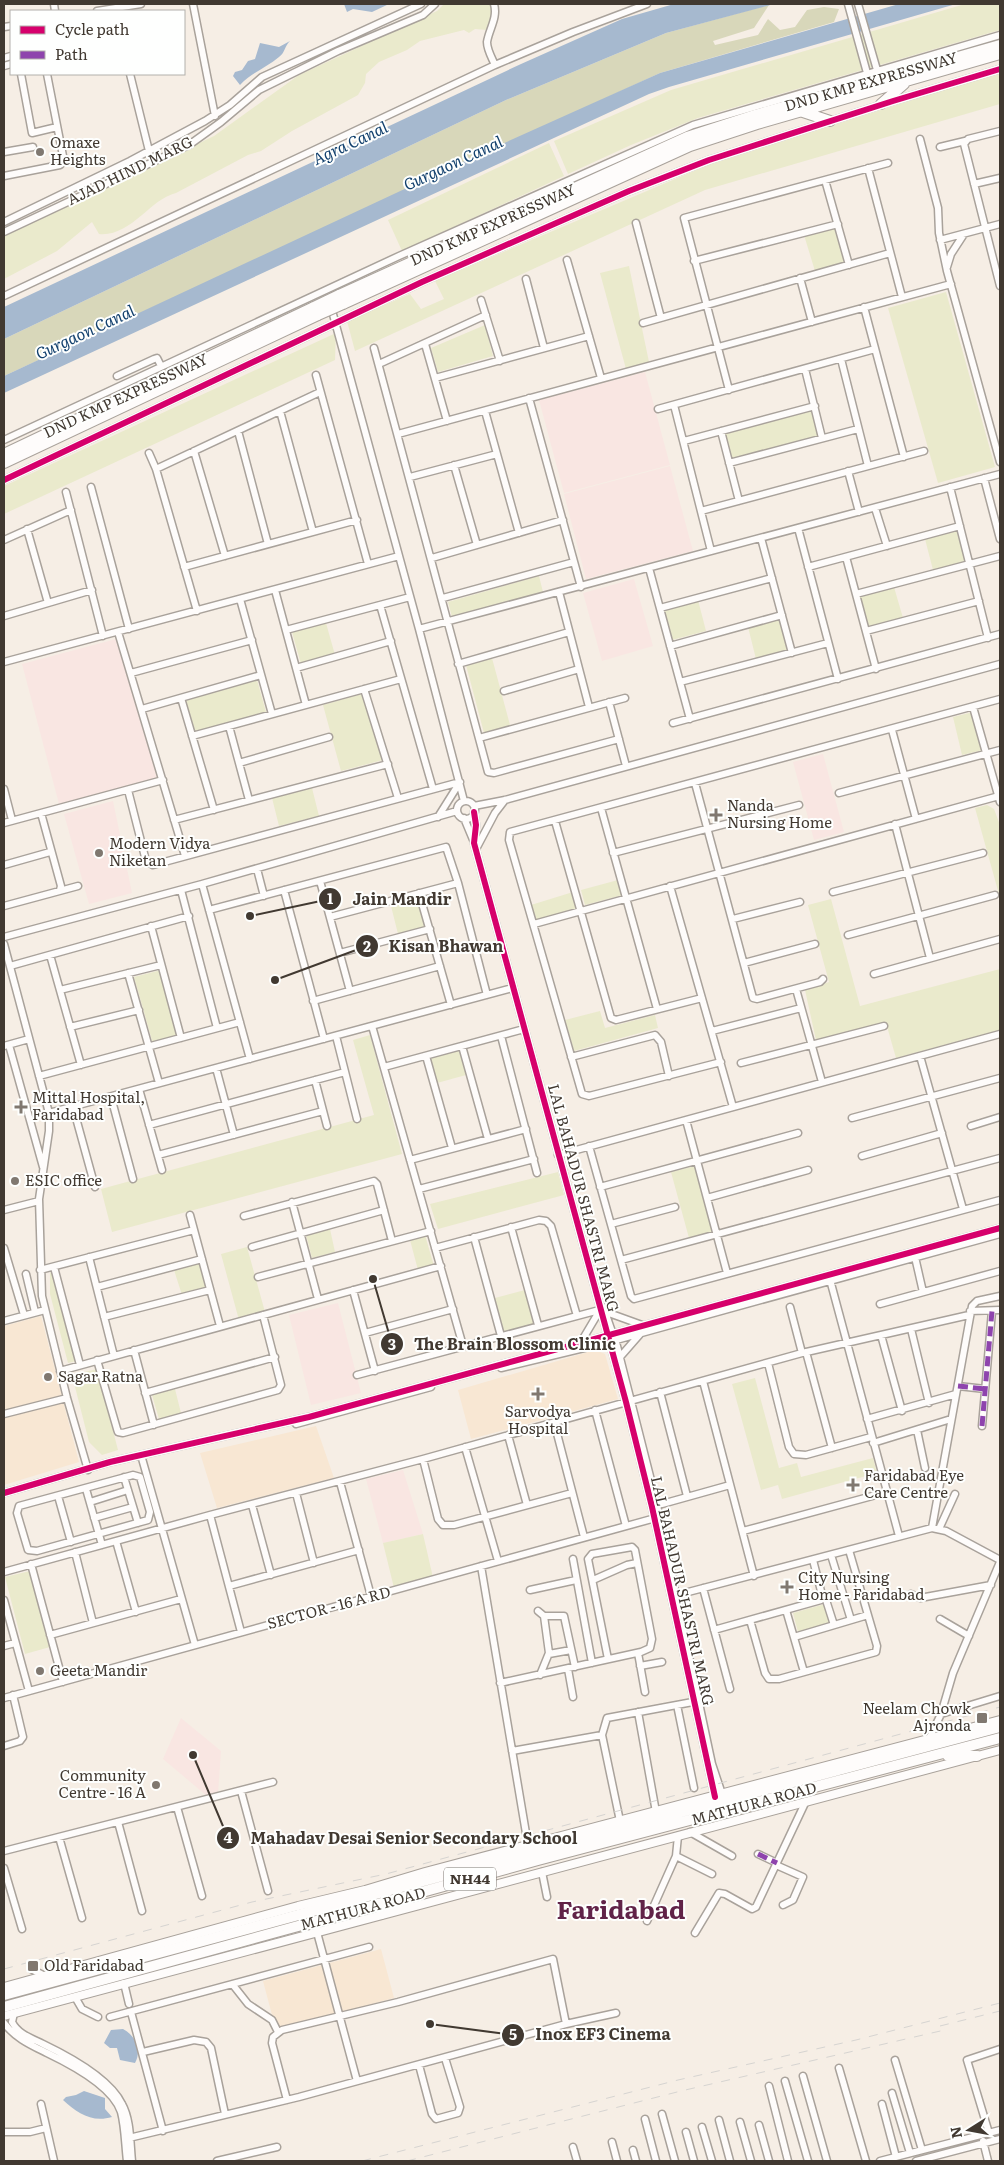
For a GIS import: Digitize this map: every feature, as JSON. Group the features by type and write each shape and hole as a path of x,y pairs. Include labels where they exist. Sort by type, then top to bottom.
{"highway":[{"name":"DND KMP EXPRESSWAY","path":"4,463 341,299 687,138 1000,44"},
{"name":"DND KMP EXPRESSWAY","path":"341,299 690,146 1000,54"},
{"path":"881,104 907,82"},
{"path":"826,95 833,84"},
{"path":"803,112 830,121"},
{"name":"DND KMP EXPRESSWAY","path":"4,454 316,311"},
{"name":"MATHURA ROAD","path":"367,1896 1000,1727"},
{"name":"MATHURA ROAD","path":"6,2010 423,1892 1000,1738"},
{"path":"937,1755 978,1756"},
{"path":"797,1774 846,1769"},
{"path":"367,1896 408,1877"},
{"path":"381,1914 423,1892"},
{"name":"NH44","path":"4,1995 367,1896"}],"main road":[{"path":"4,1987 408,1877 1000,1720"},
{"path":"6,2010 75,1997 318,1930 1000,1750"}],"street":[{"path":"115,10 141,4"},
{"path":"193,4 215,116"},
{"path":"4,222 149,151 215,116 262,77 421,4"},
{"name":"AJAD HIND MARG","path":"4,232 190,145 259,90 338,51 423,15 435,4"},
{"path":"494,4 494,18 487,45 495,65"},
{"path":"4,296 495,65 580,29 647,4"},
{"path":"848,4 867,73"},
{"path":"858,4 877,70"},
{"path":"4,440 461,227 693,125 1000,35"},
{"path":"4,480 422,282 629,191 709,160 881,104 1000,69"},
{"path":"21,75 32,133 57,127"},
{"path":"4,176 62,164 64,161 47,75"},
{"path":"130,75 149,151"},
{"path":"940,147 1000,131"},
{"path":"920,139 938,208 940,240 947,271 1000,462"},
{"path":"965,141 964,148 999,275 1000,286"},
{"path":"4,152 33,147"},
{"path":"729,390 684,218 888,163"},
{"path":"868,168 902,297"},
{"path":"974,184 1000,178"},
{"path":"826,180 849,265"},
{"path":"636,223 661,318"},
{"path":"694,261 838,224"},
{"path":"940,240 1000,224"},
{"path":"947,271 950,254 965,233"},
{"path":"644,322 890,253"},
{"path":"567,260 601,378"},
{"path":"800,278 812,322"},
{"path":"526,279 544,348"},
{"path":"398,434 951,284"},
{"path":"324,292 336,323 420,630 464,801"},
{"path":"481,300 500,361"},
{"path":"864,308 904,457"},
{"path":"379,364 486,315"},
{"path":"435,378 589,336"},
{"path":"425,344 447,421"},
{"path":"374,348 443,598 458,664 487,768 491,773 619,739"},
{"path":"658,409 875,349"},
{"path":"117,376 157,358 161,366"},
{"path":"841,359 868,466"},
{"path":"805,369 822,438"},
{"path":"316,375 368,564"},
{"path":"156,469 320,392"},
{"path":"529,398 581,586"},
{"path":"674,405 711,552"},
{"path":"684,441 815,406"},
{"path":"280,411 313,532"},
{"path":"485,411 518,533"},
{"path":"729,463 858,429"},
{"path":"238,431 268,544"},
{"path":"721,431 739,501"},
{"path":"701,511 924,451"},
{"path":"194,452 224,556"},
{"path":"149,453 156,469 196,611"},
{"path":"410,477 497,454"},
{"path":"454,465 477,545"},
{"path":"848,472 859,512"},
{"path":"420,630 1000,474"},
{"path":"984,478 1000,539"},
{"path":"91,487 128,629"},
{"path":"950,488 988,638"},
{"path":"66,492 103,636"},
{"path":"875,508 887,546"},
{"path":"4,540 71,510"},
{"path":"184,567 356,520"},
{"path":"432,558 563,520"},
{"path":"808,567 960,526"},
{"path":"798,528 838,679"},
{"path":"27,529 48,603"},
{"path":"761,538 792,653"},
{"path":"4,662 399,556"},
{"path":"856,594 1000,556"},
{"path":"846,557 876,669"},
{"path":"443,598 574,562"},
{"path":"649,568 690,719"},
{"path":"660,608 772,578"},
{"path":"4,607 5,615 92,590"},
{"path":"275,590 306,705"},
{"path":"559,592 589,708"},
{"path":"286,630 410,597"},
{"path":"240,599 272,714"},
{"path":"866,632 979,601"},
{"path":"380,605 432,789"},
{"path":"670,646 782,615"},
{"path":"118,632 185,856"},
{"path":"458,664 569,632"},
{"path":"673,724 1000,634"},
{"path":"131,673 252,640"},
{"path":"296,668 391,642"},
{"path":"680,682 828,643"},
{"path":"474,809 1000,664"},
{"path":"504,691 579,669"},
{"path":"142,709 261,675"},
{"path":"192,736 401,679"},
{"path":"364,689 398,798"},
{"path":"181,698 214,810"},
{"path":"479,738 626,698"},
{"path":"721,1062 585,1096 580,1090 509,840 509,834 512,831 892,730 1000,699"},
{"path":"609,702 626,766"},
{"path":"534,924 895,824 999,799 973,707"},
{"path":"229,726 249,800"},
{"path":"892,730 916,819"},
{"path":"239,763 329,738"},
{"path":"838,793 1000,750"},
{"path":"174,820 388,764"},
{"path":"4,823 162,780"},
{"path":"128,790 147,863 153,865 460,782"},
{"path":"438,817 460,782"},
{"path":"696,783 752,996 755,999 796,989 823,979"},
{"path":"4,789 12,820"},
{"path":"475,846 505,800"},
{"path":"457,811 457,806 464,801 470,802 474,809 472,817 464,818"},
{"path":"614,853 798,805"},
{"path":"601,808 657,1009"},
{"name":"LAL BAHADUR SHASTRI MARG","path":"474,809 476,824 475,846 512,988 628,1401 657,1518 718,1796"},
{"path":"457,811 464,818 475,846"},
{"path":"4,937 182,890 457,811"},
{"path":"41,813 50,852 61,886 60,890"},
{"path":"555,821 610,1018 616,1020 702,998"},
{"path":"895,824 930,958"},
{"path":"209,910 444,847 449,851 486,995"},
{"path":"4,865 50,852"},
{"path":"833,892 983,853"},
{"path":"257,869 264,896"},
{"path":"320,880 350,991"},
{"path":"330,917 458,883"},
{"path":"202,884 250,1059"},
{"path":"4,906 78,886"},
{"path":"670,886 733,1107"},
{"path":"182,890 217,1028"},
{"path":"284,890 324,1039"},
{"path":"419,893 452,1004"},
{"path":"848,935 995,895"},
{"path":"733,919 800,902"},
{"path":"10,966 188,916"},
{"path":"151,926 181,1038"},
{"path":"340,953 430,928"},
{"path":"874,974 1000,939"},
{"path":"4,944 49,1113 49,1131 39,1201 40,1270 45,1310 67,1398 88,1469"},
{"path":"744,963 815,944"},
{"path":"50,955 80,1065"},
{"path":"60,990 161,965"},
{"path":"313,1001 440,966"},
{"path":"128,973 159,1083"},
{"path":"49,1113 74,1108 159,1083 512,988"},
{"path":"796,989 822,1082"},
{"path":"712,1031 801,1008"},
{"path":"70,1027 138,1010"},
{"path":"39,1076 240,1022"},
{"path":"372,1026 464,1346"},
{"path":"741,1063 884,1026"},
{"path":"384,1067 524,1029"},
{"path":"559,1156 572,1154 576,1150 589,1146 1000,1034"},
{"path":"571,1056 656,1035 661,1042 670,1076"},
{"path":"336,1036 357,1119"},
{"path":"500,1036 537,1173"},
{"path":"29,1039 6,1046 44,1168"},
{"path":"462,1046 488,1138"},
{"path":"426,1056 452,1148"},
{"path":"920,1056 963,1209"},
{"path":"216,1068 234,1135"},
{"path":"149,1125 345,1072"},
{"path":"852,1118 1000,1078"},
{"path":"315,1080 327,1126"},
{"path":"139,1089 162,1170"},
{"path":"111,1097 133,1179"},
{"path":"74,1108 95,1187"},
{"path":"158,1155 323,1111"},
{"path":"971,1126 1000,1117"},
{"path":"686,1120 727,1273"},
{"path":"410,1160 526,1129"},
{"path":"600,1187 798,1133"},
{"path":"862,1156 942,1134"},
{"path":"589,1146 631,1296 634,1299 1000,1200"},
{"path":"621,1260 1000,1158"},
{"path":"419,1189 534,1159"},
{"path":"707,1198 808,1170"},
{"path":"244,1216 374,1180 377,1184 392,1241"},
{"path":"4,1210 39,1201"},
{"path":"292,1202 318,1299"},
{"path":"610,1224 675,1207"},
{"path":"252,1247 384,1210"},
{"path":"190,1215 220,1326"},
{"path":"435,1248 539,1220 546,1221 551,1226 577,1316"},
{"path":"511,1227 538,1325"},
{"path":"4,1493 88,1469 314,1420 830,1278 1000,1228"},
{"path":"40,1270 194,1230"},
{"path":"258,1277 431,1231"},
{"path":"866,1267 915,1257 1000,1234"},
{"path":"474,1237 501,1336"},
{"path":"4,1248 24,1316"},
{"path":"89,1257 114,1356"},
{"path":"915,1257 923,1292"},
{"path":"97,1287 202,1259"},
{"path":"60,1371 440,1266"},
{"path":"54,1267 80,1365"},
{"path":"880,1304 1000,1271"},
{"path":"26,1274 35,1312"},
{"path":"830,1278 899,1536"},
{"path":"104,1317 210,1290"},
{"path":"353,1290 375,1370"},
{"path":"936,1529 951,1419 970,1313 972,1306 977,1301 1000,1296"},
{"path":"790,1308 832,1448"},
{"path":"365,1333 453,1309"},
{"path":"581,1342 603,1309"},
{"path":"358,1375 603,1309 642,1329"},
{"path":"4,1321 45,1310"},
{"path":"4,1572 210,1515 422,1460 804,1353 911,1329 970,1313 1000,1310"},
{"path":"982,1426 991,1347 992,1311"},
{"path":"97,1360 118,1432 123,1433 154,1425 278,1390 281,1385 263,1315"},
{"path":"620,1357 642,1329"},
{"path":"911,1329 929,1402"},
{"path":"880,1335 902,1411"},
{"path":"141,1457 309,1416 581,1342 611,1338"},
{"path":"611,1338 620,1357 628,1401"},
{"path":"134,1350 154,1425"},
{"path":"145,1392 275,1357"},
{"path":"768,1363 791,1452 799,1456 917,1430 951,1419"},
{"path":"703,1381 754,1576"},
{"path":"958,1386 985,1389"},
{"path":"660,1392 687,1496"},
{"path":"867,1419 902,1411 956,1394"},
{"path":"4,1414 67,1398"},
{"path":"595,1410 626,1526"},
{"path":"554,1422 584,1538"},
{"path":"917,1430 924,1468"},
{"path":"508,1435 526,1505"},
{"path":"465,1447 498,1561"},
{"path":"141,1457 195,1645"},
{"path":"422,1460 440,1524 448,1526 572,1493"},
{"path":"4,1498 88,1469"},
{"path":"136,1474 140,1477 150,1516 148,1520 30,1552 18,1513 19,1506 86,1488 136,1474"},
{"path":"124,1477 138,1523"},
{"path":"340,1482 371,1596"},
{"path":"662,1504 730,1485"},
{"path":"86,1488 102,1545"},
{"path":"90,1502 128,1490"},
{"path":"743,1531 887,1492"},
{"path":"296,1493 314,1562"},
{"path":"936,1529 956,1494"},
{"path":"58,1496 71,1542"},
{"path":"252,1505 271,1575"},
{"path":"94,1518 133,1507"},
{"path":"210,1515 241,1632"},
{"name":"SECTOR - 16 A RD","path":"4,1698 657,1518"},
{"path":"674,1595 754,1576 899,1536 936,1529 993,1556 1000,1561 951,1678 941,1714 928,1739"},
{"path":"116,1541 136,1612"},
{"path":"500,1683 638,1653 650,1648 652,1639 635,1550 632,1547 592,1554 588,1559 608,1659"},
{"path":"229,1586 358,1550"},
{"path":"750,1620 766,1677 773,1680 876,1652 877,1646 848,1550"},
{"path":"993,1556 1000,1551"},
{"path":"75,1552 92,1623"},
{"path":"832,1555 851,1620"},
{"path":"572,1558 592,1663"},
{"path":"813,1560 822,1595 826,1600 834,1625"},
{"path":"593,1580 626,1564 637,1563"},
{"path":"31,1564 63,1682"},
{"path":"481,1566 528,1845"},
{"path":"530,1590 576,1580"},
{"path":"911,1594 920,1598 991,1585"},
{"path":"703,1588 730,1689"},
{"path":"714,1630 819,1601 822,1595"},
{"path":"50,1635 181,1599"},
{"path":"4,1600 29,1691"},
{"path":"786,1610 804,1672"},
{"path":"538,1611 544,1616 564,1616 571,1650 573,1696"},
{"path":"794,1637 868,1615"},
{"path":"540,1675 549,1654 544,1616"},
{"path":"940,1619 969,1636"},
{"path":"4,1646 15,1643"},
{"path":"549,1654 571,1650"},
{"path":"638,1653 645,1692"},
{"path":"640,1666 662,1662"},
{"path":"4,1746 20,1741 23,1737 13,1695"},
{"path":"941,1714 1000,1696"},
{"path":"620,1821 602,1735 607,1718 697,1702"},
{"path":"678,1705 694,1788"},
{"path":"638,1712 656,1812"},
{"path":"512,1751 602,1735"},
{"path":"4,1851 273,1782"},
{"path":"241,1791 268,1890"},
{"path":"695,1933 719,1893 725,1894 752,1908 756,1907 806,1801"},
{"path":"177,1807 202,1896"},
{"path":"118,1822 142,1911"},
{"path":"690,1832 732,1856"},
{"path":"647,1921 676,1856 678,1836"},
{"path":"59,1837 82,1918"},
{"path":"758,1854 803,1877 793,1900 783,1905"},
{"path":"676,1856 712,1874"},
{"path":"4,1868 22,1929"},
{"path":"542,1872 547,1897"},
{"path":"318,1930 357,2081"},
{"path":"110,2017 370,1947"},
{"path":"287,2100 272,2043 273,2037 278,2032 398,2002 553,1959 566,2024"},
{"path":"31,1969 45,1976"},
{"path":"124,1983 129,2004"},
{"path":"233,1984 248,2004 272,2020 278,2032"},
{"path":"75,1997 82,2009 98,2017"},
{"path":"6,2010 19,2032 71,2057 114,2093 122,2104 127,2116 132,2161"},
{"path":"131,2012 163,2131"},
{"path":"129,2138 287,2100 566,2024 616,2013"},
{"path":"4,2023 18,2038 66,2062 102,2087 117,2103 122,2119 127,2161"},
{"path":"143,2052 194,2040 206,2042 211,2048 225,2114"},
{"path":"989,2133 967,2060 1000,2049"},
{"path":"419,2065 434,2119 455,2114 458,2113 460,2107 446,2058"},
{"path":"895,2060 922,2150"},
{"path":"839,2068 866,2161"},
{"path":"803,2076 827,2161"},
{"path":"785,2081 808,2161"},
{"path":"769,2086 788,2161"},
{"path":"892,2093 910,2154"},
{"path":"41,2104 54,2161"},
{"path":"882,2104 896,2157"},
{"path":"662,2114 675,2161"},
{"path":"645,2119 656,2161"},
{"path":"719,2120 730,2161"},
{"path":"740,2122 750,2161"},
{"path":"759,2125 769,2161"},
{"path":"702,2127 712,2161"},
{"path":"4,2132 30,2132 46,2128"},
{"path":"880,2161 1000,2130"},
{"path":"686,2132 694,2161"},
{"path":"981,2135 988,2161"},
{"path":"920,2161 1000,2139"},
{"path":"612,2142 617,2161"},
{"path":"573,2146 577,2161"},
{"path":"217,2161 277,2147"},
{"path":"633,2150 636,2161"}],"shaded area":[{"path":"645,372 670,465 564,493 539,400"},
{"path":"670,466 693,551 586,579 564,494"},
{"path":"634,579 653,646 602,661 583,593"},
{"path":"120,638 157,778 59,804 22,664"},
{"path":"823,754 844,832 814,840 793,762"},
{"name":"Modern Vidya Niketan","path":"113,801 132,893 89,904 64,814"},
{"path":"338,1303 361,1393 311,1405 289,1315"},
{"path":"41,1316 79,1462 4,1485 4,1326"},
{"name":"Sarvodya Hospital","path":"595,1350 605,1354 618,1399 471,1439 458,1390"},
{"path":"316,1426 334,1478 217,1508 200,1453"},
{"path":"403,1470 423,1534 383,1543 366,1479"},
{"path":"181,1718 221,1751 218,1794 207,1796 163,1759"},
{"path":"381,1949 394,1998 276,2030 263,1981"}],"green space":[{"path":"444,4 490,4 494,19 487,30 475,29 469,33 464,30 420,41 407,50 379,62 366,74 365,83 358,95 292,131 261,151 248,155 158,202 121,230 99,234 92,222 57,251 4,279 4,236 214,136 299,75 437,11"},
{"path":"965,4 1000,4 1000,30 698,118 631,145 568,174 554,141 671,90"},
{"path":"769,5 754,28 713,41 715,45 758,35 768,19 780,30 795,27 807,10 824,7 839,9 834,22 660,73 4,376 4,339 506,100 666,33"},
{"path":"1000,72 1000,104 705,190 355,351 347,321 410,294 421,309 444,299 435,281 708,165"},
{"path":"549,143 564,176 402,251 388,220"},
{"path":"835,226 845,262 815,271 804,235"},
{"path":"629,266 649,362 626,369 600,273"},
{"path":"946,292 995,467 938,483 888,308"},
{"path":"485,325 493,356 438,372 431,348"},
{"path":"336,333 335,360 4,514 4,486"},
{"path":"811,410 818,437 732,460 725,434"},
{"path":"957,531 966,561 933,570 925,539"},
{"path":"539,576 543,592 452,617 448,602"},
{"path":"894,587 903,618 869,628 860,597"},
{"path":"698,600 706,631 672,640 664,609"},
{"path":"781,618 790,649 756,659 748,627"},
{"path":"326,623 335,655 301,664 292,632"},
{"path":"492,658 510,725 484,733 466,665"},
{"path":"257,680 266,712 195,732 186,700"},
{"path":"365,693 383,760 341,771 323,705"},
{"path":"973,712 983,750 962,755 953,717"},
{"path":"312,788 319,816 279,826 272,798"},
{"path":"987,805 994,809 1000,825 1000,898 975,808"},
{"path":"618,880 623,895 585,905 581,890"},
{"path":"573,892 577,908 536,921 531,905"},
{"path":"419,899 426,927 398,934 391,906"},
{"path":"831,899 860,1006 1000,969 1000,1030 896,1058 886,1023 816,1040 805,990 829,982 808,905"},
{"path":"161,970 179,1037 153,1044 134,977"},
{"path":"600,1011 605,1028 655,1015 658,1028 574,1051 565,1020"},
{"path":"370,1035 402,1154 112,1232 101,1189 374,1115 353,1040"},
{"path":"459,1050 466,1075 437,1083 430,1058"},
{"path":"695,1166 713,1232 689,1238 671,1172"},
{"path":"558,1172 564,1195 438,1229 430,1204"},
{"path":"330,1229 335,1252 312,1258 306,1235"},
{"path":"425,1235 434,1266 418,1270 410,1240"},
{"path":"247,1247 265,1312 239,1320 221,1254"},
{"path":"199,1262 207,1288 182,1295 174,1270"},
{"path":"52,1272 76,1361 68,1363 50,1294 50,1273"},
{"path":"525,1290 535,1325 504,1333 495,1298"},
{"path":"97,1369 118,1450 102,1455 89,1442 72,1375"},
{"path":"755,1378 779,1468 797,1463 801,1477 873,1458 877,1473 782,1499 778,1485 761,1490 732,1384"},
{"path":"175,1389 181,1413 159,1419 152,1395"},
{"path":"423,1534 434,1582 395,1592 383,1543"},
{"path":"30,1571 50,1647 25,1654 5,1577"},
{"path":"825,1604 831,1623 798,1632 793,1613"}],"water":[{"path":"344,4 389,4 372,12 353,9 347,12"},
{"path":"674,4 774,4 666,33 506,100 4,339 4,307 521,64 622,19"},
{"path":"899,4 956,4 649,94 4,393 4,376 471,158 660,73"},
{"path":"290,41 281,55 240,85 233,76 235,72 242,70 248,61 255,59 260,43 279,47"},
{"path":"123,2029 131,2035 138,2048 135,2063 120,2060 117,2048 110,2048 104,2043 111,2030"},
{"path":"84,2091 105,2098 105,2109 112,2117 98,2119 85,2116 63,2100 66,2097"}],"railway":[{"path":"4,1969 252,1902 386,1874 1000,1707"},
{"path":"362,2161 678,2080 856,2040 1000,2003"},
{"path":"940,2026 1000,2011"},
{"path":"407,2161 681,2091 949,2029"}],"marked path":[{"path":"982,1426 992,1311"},
{"path":"958,1386 985,1389"},
{"path":"758,1854 777,1863"}],"cycle path":[{"path":"4,480 422,282 629,191 709,160 1000,69"},
{"path":"474,812 476,825 474,843 626,1402 652,1507 715,1797"},
{"path":"4,1493 110,1462 309,1417 1000,1228"}],"place":[{"name":"Omaxe Heights","path":"40,152"},
{"name":"Nanda Nursing Home","path":"716,815"},
{"name":"Modern Vidya Niketan","path":"99,853"},
{"name":"Jain Mandir","path":"250,916"},
{"name":"Kisan Bhawan","path":"275,980"},
{"name":"Mittal Hospital, Faridabad","path":"21,1107"},
{"name":"ESIC office","path":"15,1181"},
{"name":"The Brain Blossom Clinic","path":"373,1279"},
{"name":"Sagar Ratna","path":"48,1377"},
{"name":"Sarvodya Hospital","path":"538,1394"},
{"name":"Faridabad Eye Care Centre","path":"853,1485"},
{"name":"City Nursing Home - Faridabad","path":"787,1587"},
{"name":"Geeta Mandir","path":"40,1671"},
{"name":"Neelam Chowk Ajronda","path":"982,1718"},
{"name":"Mahadav Desai Senior Secondary School","path":"193,1755"},
{"name":"Community Centre - 16 A","path":"156,1785"},
{"name":"Old Faridabad","path":"33,1966"},
{"name":"Inox EF3 Cinema","path":"430,2024"}],"district":[{"name":"Faridabad","path":"621,1910"}],"water label":[{"name":"Agra Canal","path":"350,143"},
{"name":"Gurgaon Canal","path":"453,163"},
{"name":"Gurgaon Canal","path":"85,332"}]}
